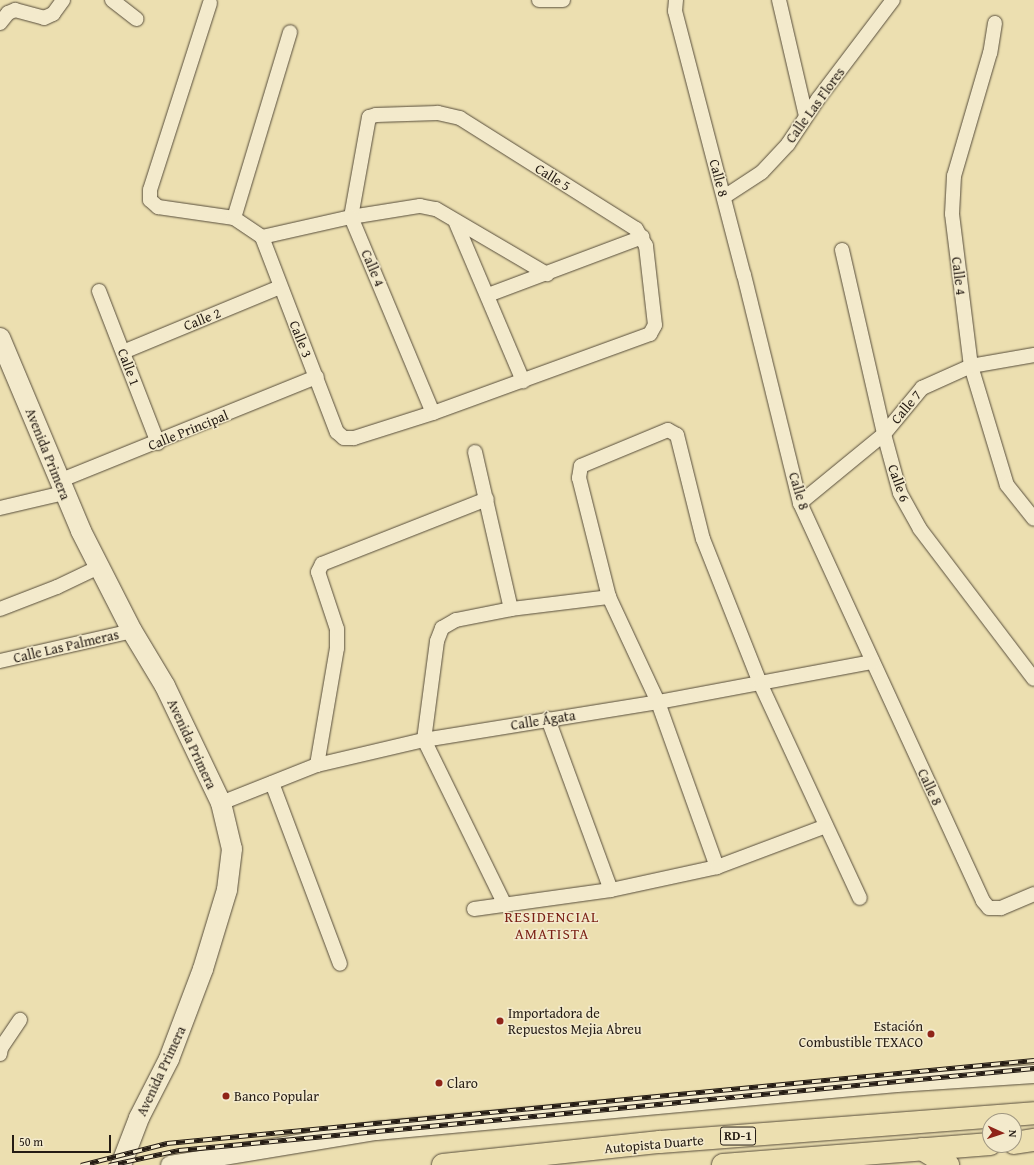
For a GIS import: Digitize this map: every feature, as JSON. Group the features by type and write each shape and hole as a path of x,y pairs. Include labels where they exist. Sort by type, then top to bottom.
{"highway":[{"name":"Autopista Duarte","path":"442,1165 660,1142 1034,1113"},
{"name":"RD-1","path":"723,1165 859,1159 922,1149 982,1145"},
{"path":"922,1149 948,1165"}],"main road":[{"name":"Avenida Primera","path":"0,338 62,487 99,567 132,631 165,686 220,803 229,834 232,864 221,915 169,1059 139,1118 121,1165"}],"street":[{"path":"0,23 8,13 15,10 44,18 53,14 64,0"},
{"path":"112,0 136,19"},
{"path":"539,0 562,0"},
{"name":"Calle 8","path":"676,0 675,11 724,197 800,503 983,901 989,908 1001,908 1033,898"},
{"path":"779,0 806,116"},
{"name":"Calle Las Flores","path":"724,197 762,172 788,144 806,116 893,0"},
{"path":"210,3 150,190 150,200 158,207 234,218 262,237 351,217 420,206 436,209 456,223 547,274"},
{"name":"Calle 4","path":"994,23 990,53 954,176 952,214 971,366 1007,485 1034,519"},
{"path":"234,218 290,32"},
{"name":"Calle 5","path":"351,217 369,118 376,115 438,113 460,118 636,229 642,237"},
{"name":"Calle 4","path":"351,217 433,413"},
{"path":"456,223 488,295 523,381"},
{"name":"Calle 3","path":"262,237 337,432 344,438 354,438 433,413"},
{"path":"433,413 523,381 654,330 646,246 642,237 488,295"},
{"name":"Calle 6","path":"842,250 884,434 900,493 920,529 1034,678"},
{"name":"Calle 2","path":"123,352 280,287"},
{"name":"Calle 1","path":"98,291 158,443"},
{"name":"Calle 7","path":"800,503 884,434 922,388 971,366 1034,355"},
{"name":"Calle Principal","path":"0,508 62,487 158,443 317,377"},
{"path":"717,867 658,702 610,597 579,471 581,466 668,430 677,435 703,539 760,682 860,898"},
{"path":"475,452 511,609"},
{"path":"317,765 337,648 337,629 318,572 322,564 486,499"},
{"path":"0,609 57,587 99,567"},
{"path":"505,905 424,740 437,641 442,628 456,620 511,609 610,597"},
{"name":"Calle Las Palmeras","path":"0,661 132,631"},
{"name":"Calle Ágata","path":"220,803 317,765 424,740 658,702 872,662"},
{"path":"548,719 611,890"},
{"path":"272,783 340,964"},
{"path":"474,909 611,890 717,867 826,826"},
{"path":"0,1054 1,1048 20,1020"},
{"path":"170,1165 383,1131 897,1083 1034,1074"}],"railway":[{"path":"81,1165 167,1143 1034,1060"},
{"path":"109,1165 179,1150 1034,1068"}],"place":[{"name":"Importadora de Repuestos Mejia Abreu","path":"500,1021"},
{"name":"Estación Combustible TEXACO","path":"931,1034"},
{"name":"Claro","path":"439,1083"},
{"name":"Banco Popular","path":"226,1096"}],"district":[{"name":"RESIDENCIAL AMATISTA","path":"552,924"}]}
